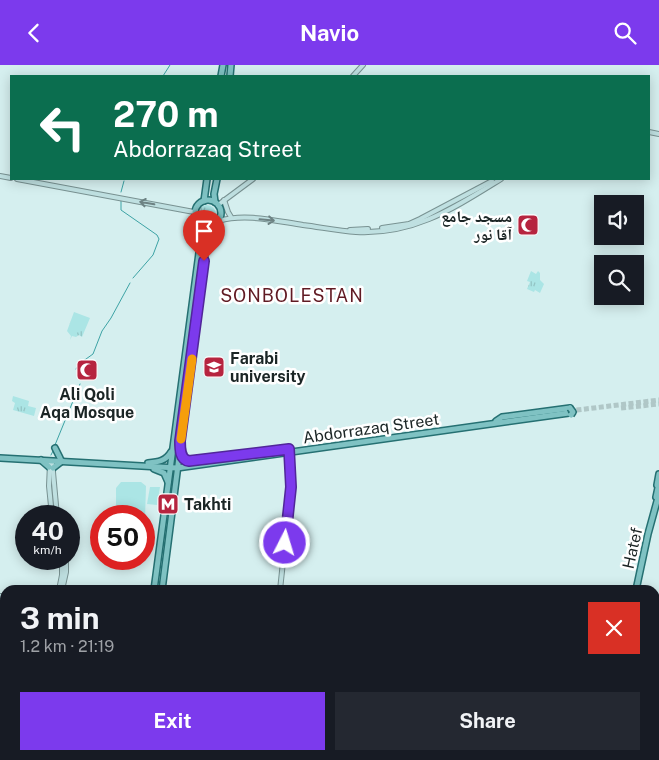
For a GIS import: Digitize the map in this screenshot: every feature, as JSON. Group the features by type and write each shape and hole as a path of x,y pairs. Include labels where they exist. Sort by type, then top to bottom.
{"main road":[{"path":"354,75 363,65"},
{"path":"22,180 194,212"},
{"path":"204,201 207,180"},
{"path":"217,180 214,194 221,211 219,221"},
{"path":"176,481 174,466 179,394 201,232 201,225 196,219 194,212 197,205 204,201 217,203 224,200 252,180"},
{"path":"348,231 390,228 409,223 439,210 494,180"},
{"path":"155,585 168,485 180,447 202,275 209,233 214,225 231,217 269,220 348,231 390,230 418,224 464,201 499,180"},
{"path":"224,200 231,217"},
{"path":"201,225 214,225"},
{"path":"196,274 202,275"},
{"path":"188,329 196,330"},
{"path":"179,394 184,393 187,395"},
{"name":"Abdorrazaq Street","path":"174,466 496,422 500,425 569,412"},
{"path":"147,465 162,461 168,457 176,429"},
{"path":"180,447 182,457 186,461 215,459"},
{"path":"55,448 61,460"},
{"path":"281,585 291,487 289,450"},
{"name":"Abdorrazaq Street","path":"174,466 184,467 289,450"},
{"path":"0,456 174,466"},
{"path":"0,456 40,460 52,459"},
{"path":"52,459 50,463 52,505"},
{"path":"40,460 51,468"},
{"path":"51,468 61,460"},
{"path":"147,465 164,473 168,485"},
{"path":"163,585 176,481 179,472 184,467"},
{"path":"654,512 659,474"},
{"path":"655,503 659,483"},
{"path":"167,493 172,492 174,495"},
{"path":"654,512 659,495"},
{"path":"52,496 54,505"},
{"name":"Hatef","path":"637,585 654,512"},
{"path":"160,543 162,545 168,544"},
{"path":"61,585 62,570"},
{"path":"62,585 66,570"}],"green space":[{"path":"207,205 213,208 216,214 213,220 207,223 201,220 198,214 201,208"},
{"path":"531,271 536,274 538,271 540,273 540,280 544,284 540,293 527,289 530,282 527,281"},
{"path":"74,312 90,318 82,337 79,335 76,337 72,336 70,340 71,336 67,331"},
{"path":"13,396 29,401 28,406 36,408 34,416 13,410 15,403 12,401"},
{"path":"121,482 141,482 146,486 145,505 116,505 116,488"},
{"path":"150,487 160,487 157,505 147,504"}],"waterway":[{"path":"164,75 170,65"},
{"path":"121,192 124,181"},
{"path":"121,201 121,210 157,235 159,239 153,255 133,278"},
{"path":"76,369 79,364 93,354 102,331 130,283"},
{"path":"55,445 80,384"},
{"path":"51,455 54,449"}],"tunnel":[{"path":"569,411 659,400"},
{"path":"621,408 659,404"}],"slow traffic":[{"path":"181,439 192,359"}],"place":[{"name":"مسجد جامع آقا نور","path":"528,225"},
{"name":"Farabi university","path":"214,367"},
{"name":"Ali Qoli Aqa Mosque","path":"87,370"},
{"name":"Takhti","path":"168,504"}],"district":[{"name":"SONBOLESTAN","path":"292,296"}],"route":[{"path":"204,261 180,441 182,457 189,461 289,449 291,487 285,543"}]}
